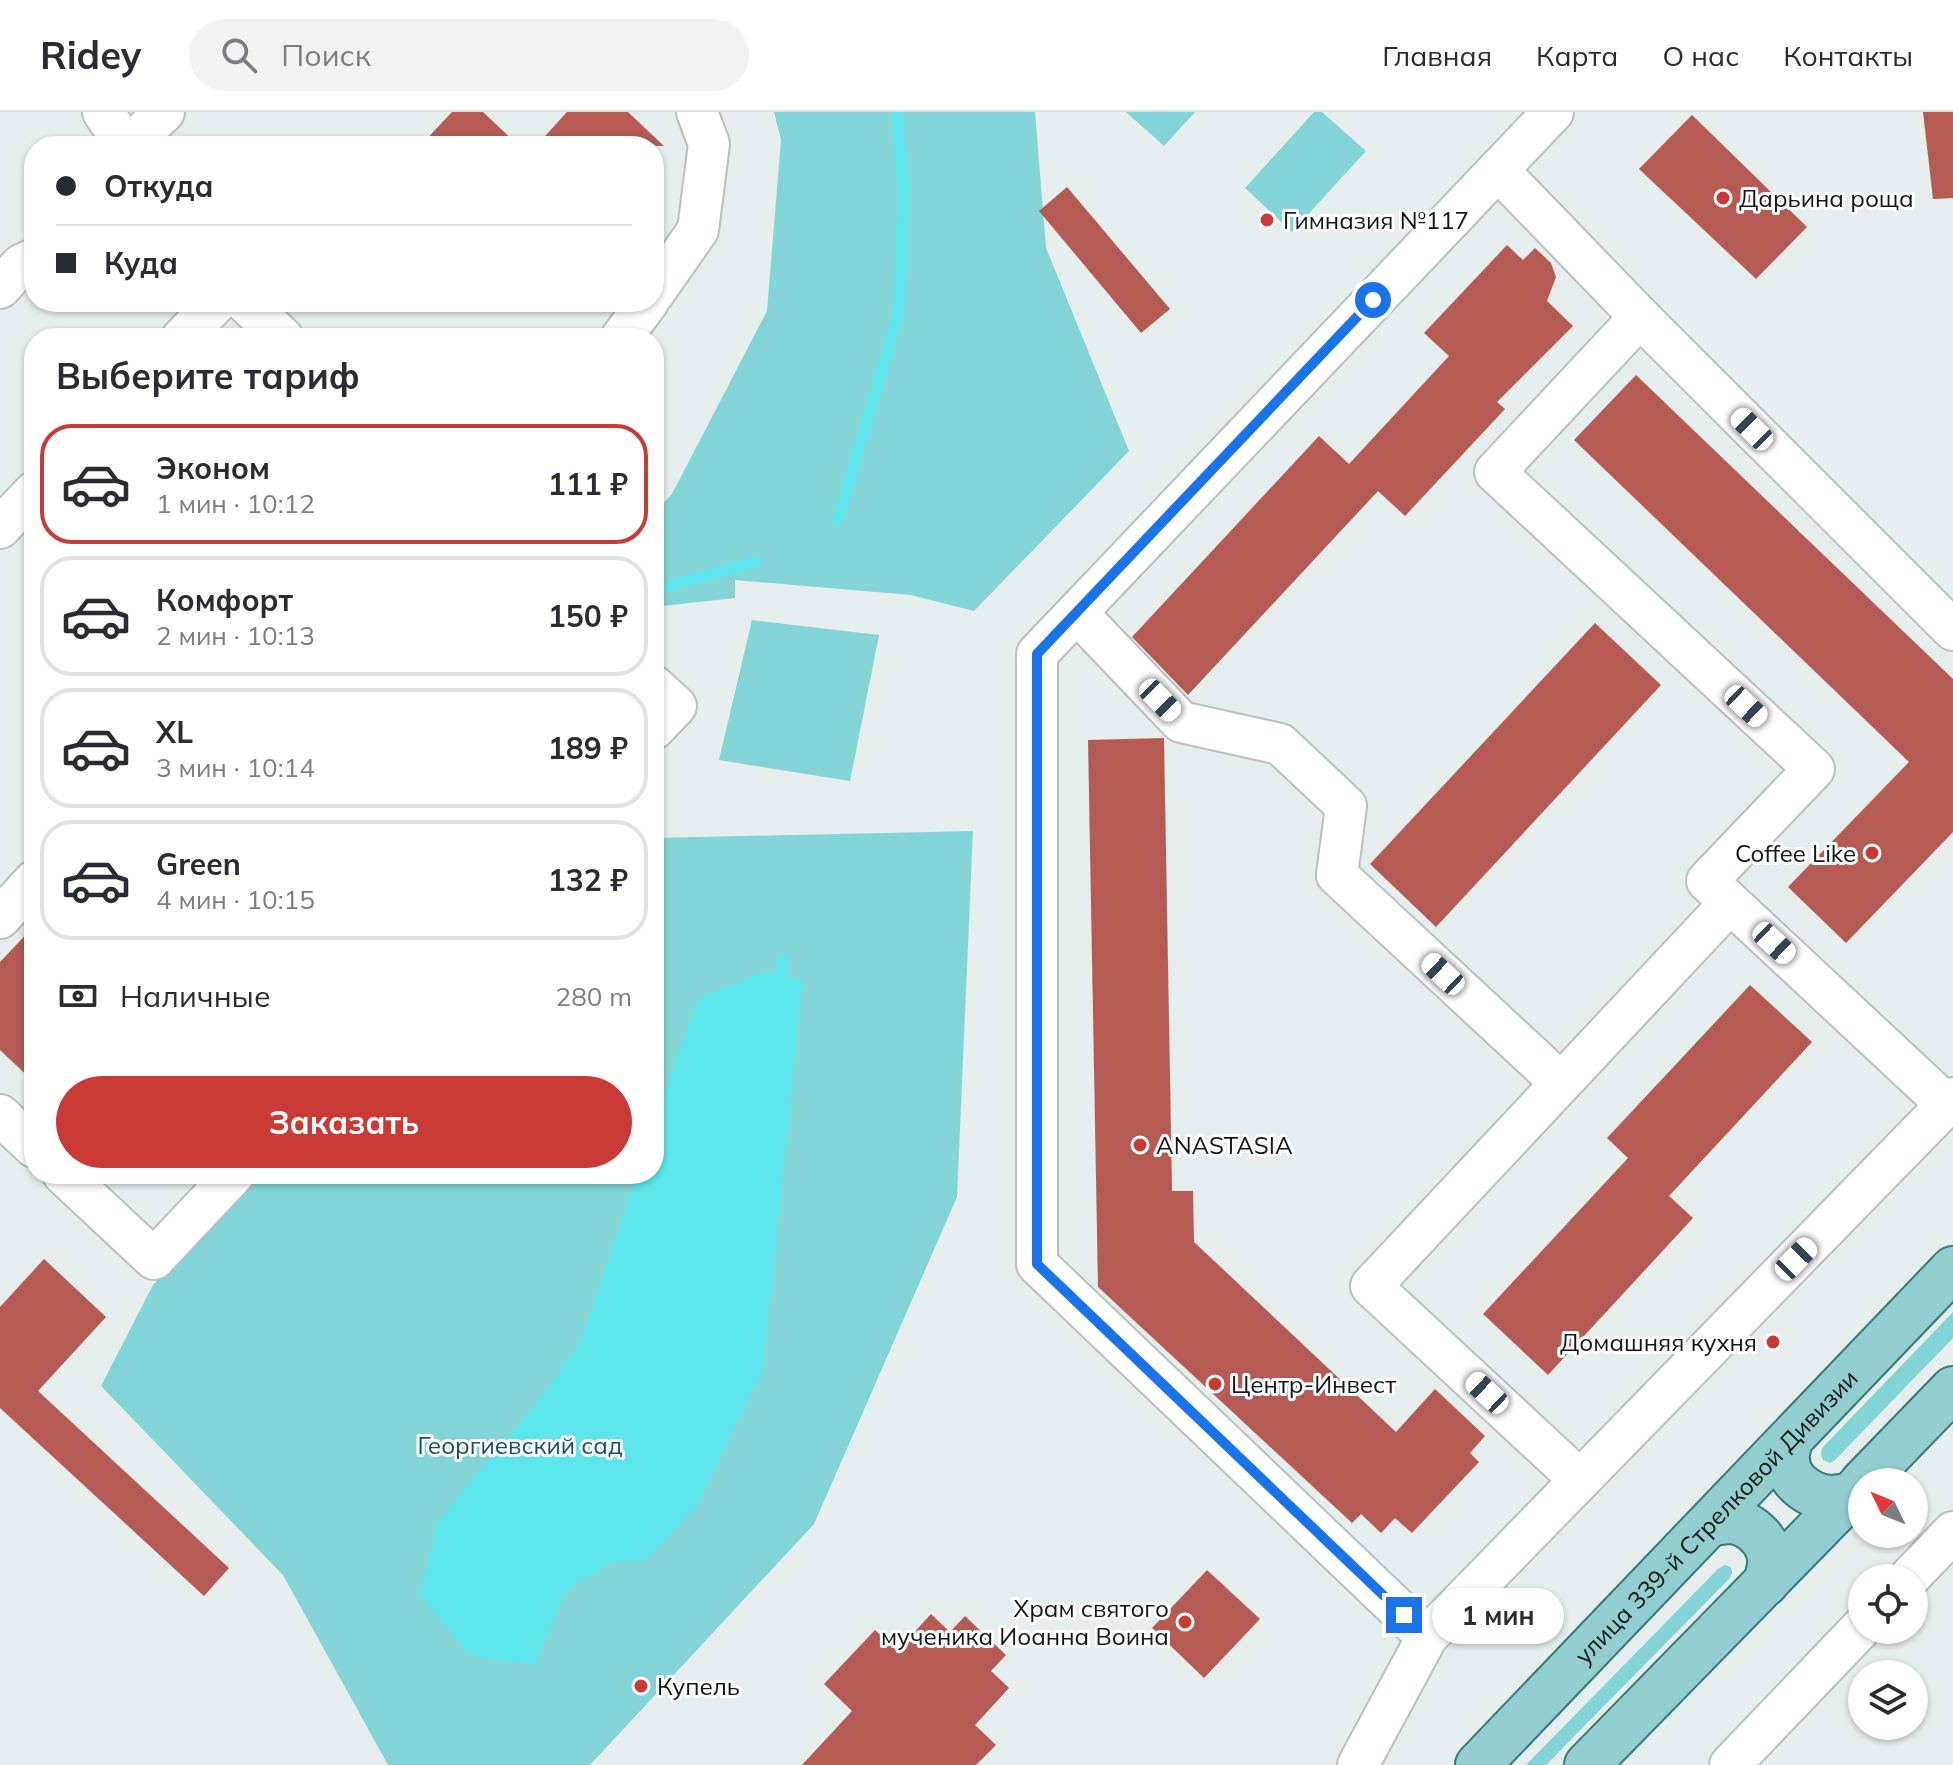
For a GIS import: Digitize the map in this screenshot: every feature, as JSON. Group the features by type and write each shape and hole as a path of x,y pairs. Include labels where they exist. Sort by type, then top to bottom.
{"main road":[{"name":"улица 339-й Стрелковой Дивизии","path":"1478,1765 1953,1269"},
{"path":"1877,1468 1953,1389"},
{"path":"1790,1440 1786,1457 1789,1472 1800,1486 1814,1495 1830,1498 1848,1491"},
{"path":"1587,1765 1848,1498"},
{"path":"1711,1523 1730,1521 1744,1525 1767,1545 1771,1561 1766,1583"}],"street":[{"path":"103,112 121,136"},
{"path":"139,136 164,112"},
{"path":"664,279 698,230 709,144 697,112"},
{"path":"1427,1637 1037,1264 1037,654 1553,112"},
{"path":"1498,170 1640,317 1953,630"},
{"path":"0,288 24,264"},
{"path":"192,328 207,312"},
{"path":"256,312 272,328"},
{"path":"1358,1765 1427,1637 1950,1102 1707,881 1814,769 1495,472 1640,317"},
{"path":"0,528 24,503"},
{"path":"1077,613 1181,722 1280,744 1346,806 1337,875 1561,1083"},
{"path":"664,695 676,706 664,719"},
{"path":"0,918 24,892"},
{"path":"1580,1480 1371,1286 1730,903"},
{"path":"0,1115 24,1138"},
{"path":"74,1184 154,1259 225,1184"},
{"path":"1922,1564 1953,1532"},
{"path":"1730,1765 1848,1642"}],"green space":[{"path":"774,112 1035,112 1046,248 1129,451 974,611 911,595 735,580 735,598 664,606 664,502 672,494 767,311 781,140"},
{"path":"1126,112 1195,112 1164,146"},
{"path":"1314,112 1322,112 1366,151 1292,232 1245,188"},
{"path":"752,620 879,635 850,781 719,760"},
{"name":"Георгиевский сад","path":"973,831 957,1197 814,1524 590,1765 388,1765 283,1575 101,1386 153,1285 251,1184 664,1184 664,838"},
{"path":"1953,1312 1953,1338 1835,1460 1830,1463 1823,1460 1822,1448"},
{"path":"1725,1565 1731,1567 1729,1579 1546,1765 1526,1765 1718,1569"}],"shaded area":[{"path":"764,972 803,980 763,1370 697,1505 645,1561 612,1562 565,1592 535,1665 471,1656 420,1596 437,1523 544,1394 581,1341 634,1184 664,1184 664,1095 698,999"}],"building":[{"path":"452,112 483,112 508,136 429,136"},
{"path":"567,112 628,112 653,136 545,136"},
{"path":"1923,112 1953,112 1953,198 1933,199"},
{"name":"Дарьина роща","path":"1692,115 1807,227 1756,279 1639,169"},
{"path":"1067,187 1170,309 1141,333 1039,211"},
{"path":"1507,245 1523,260 1535,248 1551,263 1556,277 1547,301 1573,326 1497,402 1505,409 1405,516 1378,491 1188,695 1132,637 1319,436 1349,464 1449,356 1424,333"},
{"path":"1636,375 1953,679 1953,832 1846,943 1788,887 1909,762 1574,440"},
{"path":"1595,623 1661,685 1436,927 1370,864"},
{"path":"1164,738 1172,1191 1193,1191 1194,1242 1396,1432 1435,1389 1485,1436 1470,1453 1479,1462 1412,1533 1395,1518 1381,1533 1361,1514 1352,1523 1098,1287 1088,740"},
{"path":"24,937 24,1073 0,1050 0,962"},
{"path":"1750,985 1812,1042 1669,1196 1693,1218 1548,1375 1483,1314 1628,1158 1607,1138"},
{"path":"44,1259 106,1317 38,1391 229,1568 204,1596 0,1408 0,1307"},
{"path":"1207,1570 1260,1619 1204,1678 1152,1628"},
{"path":"931,1614 950,1632 965,1616 1006,1655 991,1671 1009,1688 975,1725 996,1745 976,1765 802,1765 852,1711 824,1684 875,1630 897,1651"}],"waterway":[{"path":"838,520 899,312 904,193 897,112"},
{"path":"664,587 756,562"},
{"path":"781,976 783,960"}],"place":[{"name":"Дарьина роща","path":"1723,198"},
{"name":"Гимназия №117","path":"1267,220"},
{"name":"Coffee Like","path":"1872,853"},
{"name":"ANASTASIA","path":"1140,1145"},
{"name":"Домашняя кухня","path":"1773,1342"},
{"name":"Центр-Инвест","path":"1215,1384"},
{"name":"Храм святого мученика Иоанна Воина","path":"1185,1622"},
{"name":"Купель","path":"641,1686"}],"route":[{"path":"1373,300 1037,654 1037,1264 1404,1615"}]}
